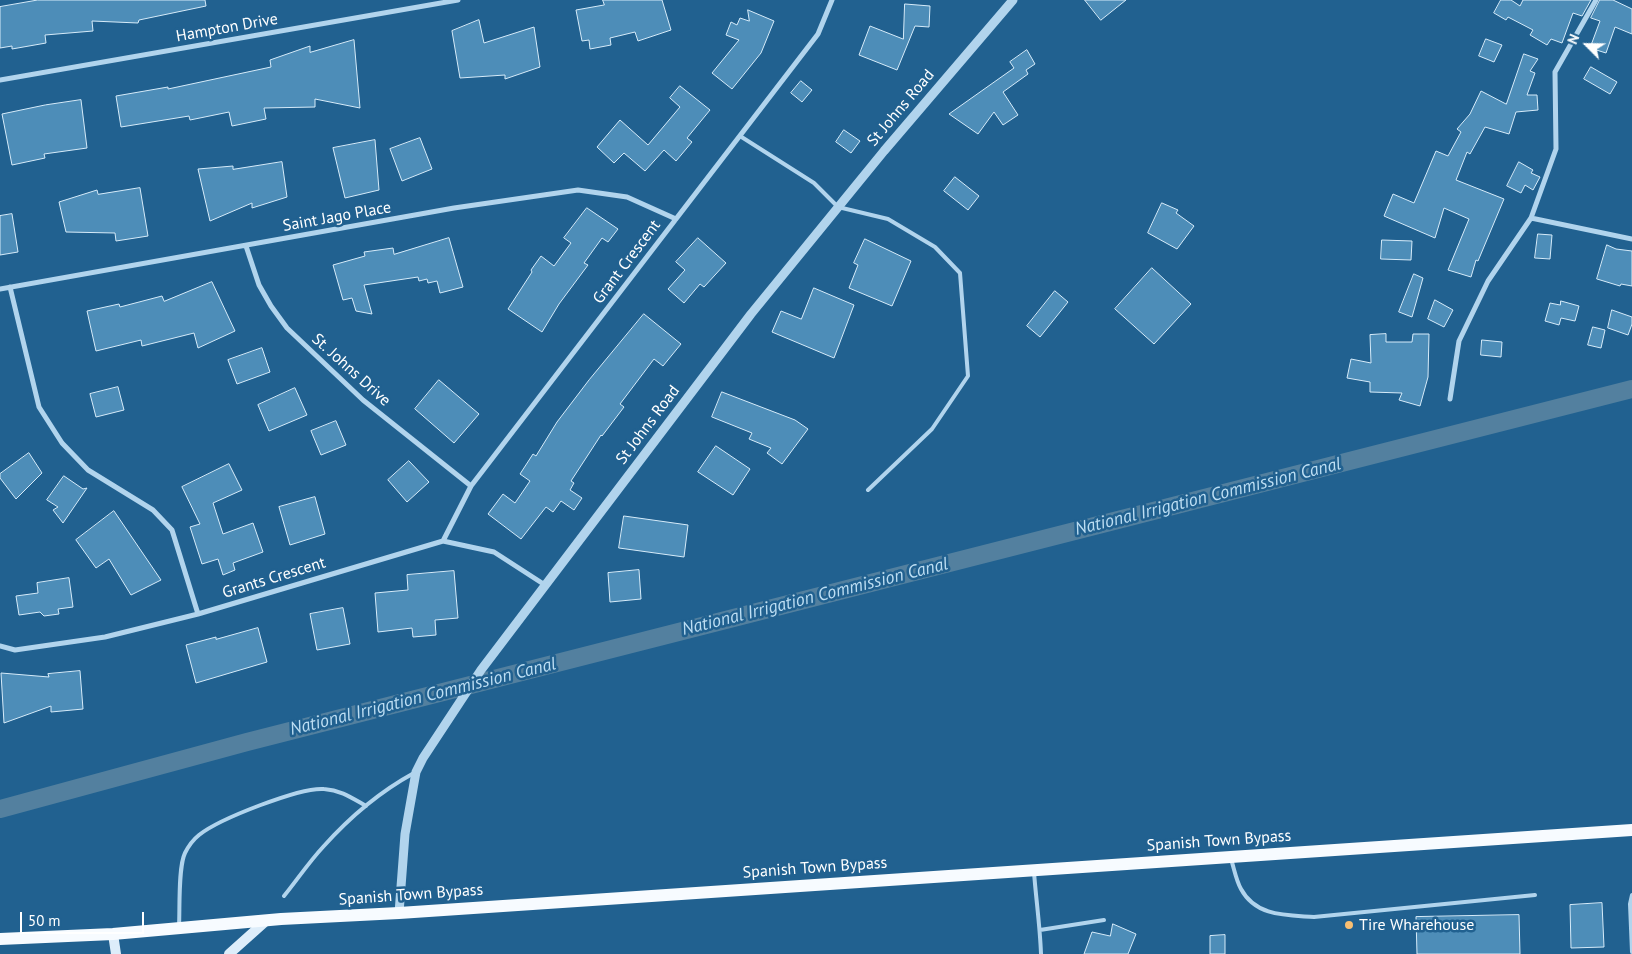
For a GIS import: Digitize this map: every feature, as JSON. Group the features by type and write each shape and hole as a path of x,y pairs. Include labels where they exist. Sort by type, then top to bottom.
{"main road":[{"name":"Spanish Town Bypass","path":"0,939 113,934 267,920 399,913 1632,830"},
{"path":"229,954 267,920"},
{"path":"113,934 116,954"}],"street":[{"name":"Hampton Drive","path":"0,80 458,0"},
{"name":"Grant Crescent","path":"443,541 472,486 818,34 832,0"},
{"name":"St Johns Road","path":"399,913 405,834 416,772 460,701 481,670 751,314 884,151 1013,0"},
{"path":"1450,399 1459,341 1488,281 1532,218 1556,149 1555,72 1596,0"},
{"name":"Saint Jago Place","path":"0,290 454,208 578,190 626,197 676,219"},
{"path":"1532,218 1632,239"},
{"name":"St. Johns Drive","path":"246,246 259,285 287,328 363,400 472,486"},
{"path":"10,287 39,407 62,442 88,470 153,510 172,530 198,614"},
{"name":"Grants Crescent","path":"0,646 15,650 105,636 198,614 443,541 494,552 545,585"}],"lane":[{"path":"740,136 814,183 838,208 888,219 935,246 960,273 968,376 932,429 868,490"},
{"path":"284,896 323,846 392,785 416,772"},
{"path":"179,928 181,872 184,854 198,836 214,825 287,795 322,789 342,792 366,806"},
{"path":"1230,857 1240,888 1245,896 1254,906 1266,912 1282,915 1314,917 1535,894"},
{"path":"1034,870 1041,954"},
{"path":"1632,894 1630,904 1632,952"},
{"path":"1040,930 1104,920"}],"building":[{"path":"38,0 205,0 206,6 139,20 138,23 92,21 93,31 45,35 46,43 12,49 12,46 0,48 0,7"},
{"path":"603,0 662,0 671,30 638,41 635,32 610,38 611,45 590,49 589,40 582,41 576,10 604,5"},
{"path":"1085,0 1126,0 1101,20"},
{"path":"1501,0 1511,0 1520,6 1523,0 1591,0 1582,16 1573,13 1562,43 1551,39 1547,45 1530,35 1533,30 1508,17 1506,20 1494,13"},
{"path":"1600,0 1613,0 1632,9 1632,34 1615,27 1606,53 1590,48 1600,21 1591,18"},
{"path":"905,4 930,6 929,27 915,26 897,70 859,55 870,26 903,39"},
{"path":"748,10 774,21 761,53 732,89 712,73 739,40 726,35 731,22 737,25 740,18 749,21"},
{"path":"479,20 484,43 534,27 540,67 505,79 505,75 460,78 452,31"},
{"path":"1486,39 1502,45 1494,62 1479,56"},
{"path":"354,40 360,108 315,99 315,107 264,108 266,119 232,126 229,112 190,120 189,116 121,127 116,96 168,87 168,89 271,67 270,60 310,46 310,52"},
{"path":"1027,50 1035,64 1026,70 1028,74 1003,92 1018,115 1003,125 994,112 978,134 949,114 1014,68 1010,62"},
{"path":"1524,54 1538,59 1530,71 1535,73 1527,95 1537,95 1538,110 1516,112 1509,134 1485,127 1470,154 1467,152 1456,180 1504,199 1478,261 1476,260 1471,277 1448,270 1469,219 1444,208 1435,238 1384,216 1393,194 1414,203 1436,151 1448,156 1461,132 1457,129 1470,114 1481,91 1506,104"},
{"path":"1591,67 1617,82 1610,94 1584,79"},
{"path":"801,81 812,90 802,102 791,93"},
{"path":"680,86 710,110 687,138 692,142 676,161 664,150 645,171 624,153 614,163 597,147 620,120 648,145 680,107 670,98"},
{"path":"81,100 87,148 44,154 45,158 12,165 2,114"},
{"path":"844,130 860,141 851,153 836,142"},
{"path":"420,138 432,169 402,181 390,149"},
{"path":"375,140 379,190 345,198 333,148"},
{"path":"282,162 287,197 252,208 252,203 210,221 198,169 233,166 233,169"},
{"path":"1519,162 1533,170 1531,173 1540,177 1533,190 1525,185 1521,193 1507,186"},
{"path":"955,177 979,196 968,210 944,191"},
{"path":"140,188 148,236 116,241 115,233 66,232 59,202 97,190 98,194"},
{"path":"1162,203 1178,210 1176,213 1194,226 1177,249 1148,233"},
{"path":"587,208 618,229 608,242 602,238 584,263 588,265 559,304 542,332 508,309 541,256 554,266 571,243 564,238"},
{"path":"12,214 18,252 0,255 0,216"},
{"path":"1538,234 1552,235 1550,259 1535,258"},
{"path":"449,238 463,287 440,293 437,281 428,283 427,279 419,281 418,277 364,285 372,314 356,311 352,298 343,300 333,265 365,256 364,252 393,248 394,254"},
{"path":"698,238 726,263 704,287 700,284 684,303 668,289 685,270 676,262"},
{"path":"865,239 911,261 892,306 849,288 858,265 854,263"},
{"path":"1382,240 1412,241 1411,260 1381,259"},
{"path":"1607,245 1616,249 1632,251 1632,286 1621,284 1620,286 1597,279"},
{"path":"1152,268 1191,304 1154,344 1115,309"},
{"path":"1414,274 1423,278 1412,317 1399,312"},
{"path":"212,282 235,331 198,348 194,333 142,346 141,340 96,351 87,311 119,304 120,307 162,296 164,301"},
{"path":"814,288 854,305 834,358 772,332 781,311 801,319"},
{"path":"1055,291 1068,302 1040,337 1027,326"},
{"path":"1435,300 1453,310 1444,327 1428,319"},
{"path":"1561,301 1579,306 1575,321 1561,318 1559,325 1545,321 1550,303 1560,305"},
{"path":"1612,310 1632,317 1632,324 1628,335 1608,328"},
{"path":"644,314 681,344 663,366 654,359 620,404 624,407 601,435 571,481 574,483 570,490 582,498 574,510 561,501 553,512 546,507 521,539 488,514 503,494 515,503 530,481 520,474 533,454 536,456 557,422"},
{"path":"1593,327 1605,330 1601,348 1588,345"},
{"path":"1386,334 1386,342 1412,342 1413,334 1429,334 1428,377 1420,406 1399,400 1402,393 1370,392 1370,382 1347,378 1351,359 1371,363 1370,335"},
{"path":"1482,340 1502,342 1501,357 1481,355"},
{"path":"262,348 270,372 237,384 228,360"},
{"path":"439,380 479,414 454,443 415,409"},
{"path":"118,387 124,410 96,417 90,394"},
{"path":"295,388 307,415 269,431 258,405"},
{"path":"722,392 795,420 808,429 782,464 767,453 771,448 749,439 752,433 712,417"},
{"path":"336,421 346,445 321,455 311,431"},
{"path":"716,446 750,469 733,495 698,472"},
{"path":"29,453 42,473 16,499 0,478 0,474"},
{"path":"409,461 429,482 407,502 388,480"},
{"path":"229,464 242,490 213,503 223,534 253,523 263,552 233,563 235,570 223,575 218,559 202,564 190,527 200,524 182,487"},
{"path":"64,476 83,489 87,488 63,523 53,510 58,507 47,500"},
{"path":"315,497 325,534 290,545 279,507"},
{"path":"114,511 161,580 131,595 109,559 96,568 76,540"},
{"path":"624,516 688,525 684,557 619,548"},
{"path":"639,570 641,599 610,602 608,573"},
{"path":"454,571 458,618 435,620 436,635 413,637 412,628 378,632 375,593 408,590 407,575"},
{"path":"69,578 73,607 58,609 59,614 44,616 40,612 19,615 16,596 38,593 37,583"},
{"path":"343,608 350,644 317,650 310,614"},
{"path":"258,628 267,662 196,683 186,645"},
{"path":"80,671 83,709 51,712 51,706 4,723 1,673 49,677 48,674"},
{"path":"1602,903 1604,947 1571,948 1570,905"},
{"path":"1519,915 1520,954 1417,954 1416,917"},
{"path":"1113,924 1136,934 1128,954 1084,954 1092,932 1110,936"},
{"path":"1225,935 1225,954 1210,954 1210,936"}],"waterway":[{"name":"National Irrigation Commission Canal","path":"0,809 247,742 1632,389"}],"place":[{"name":"Tire Wharehouse","path":"1349,925"}]}
